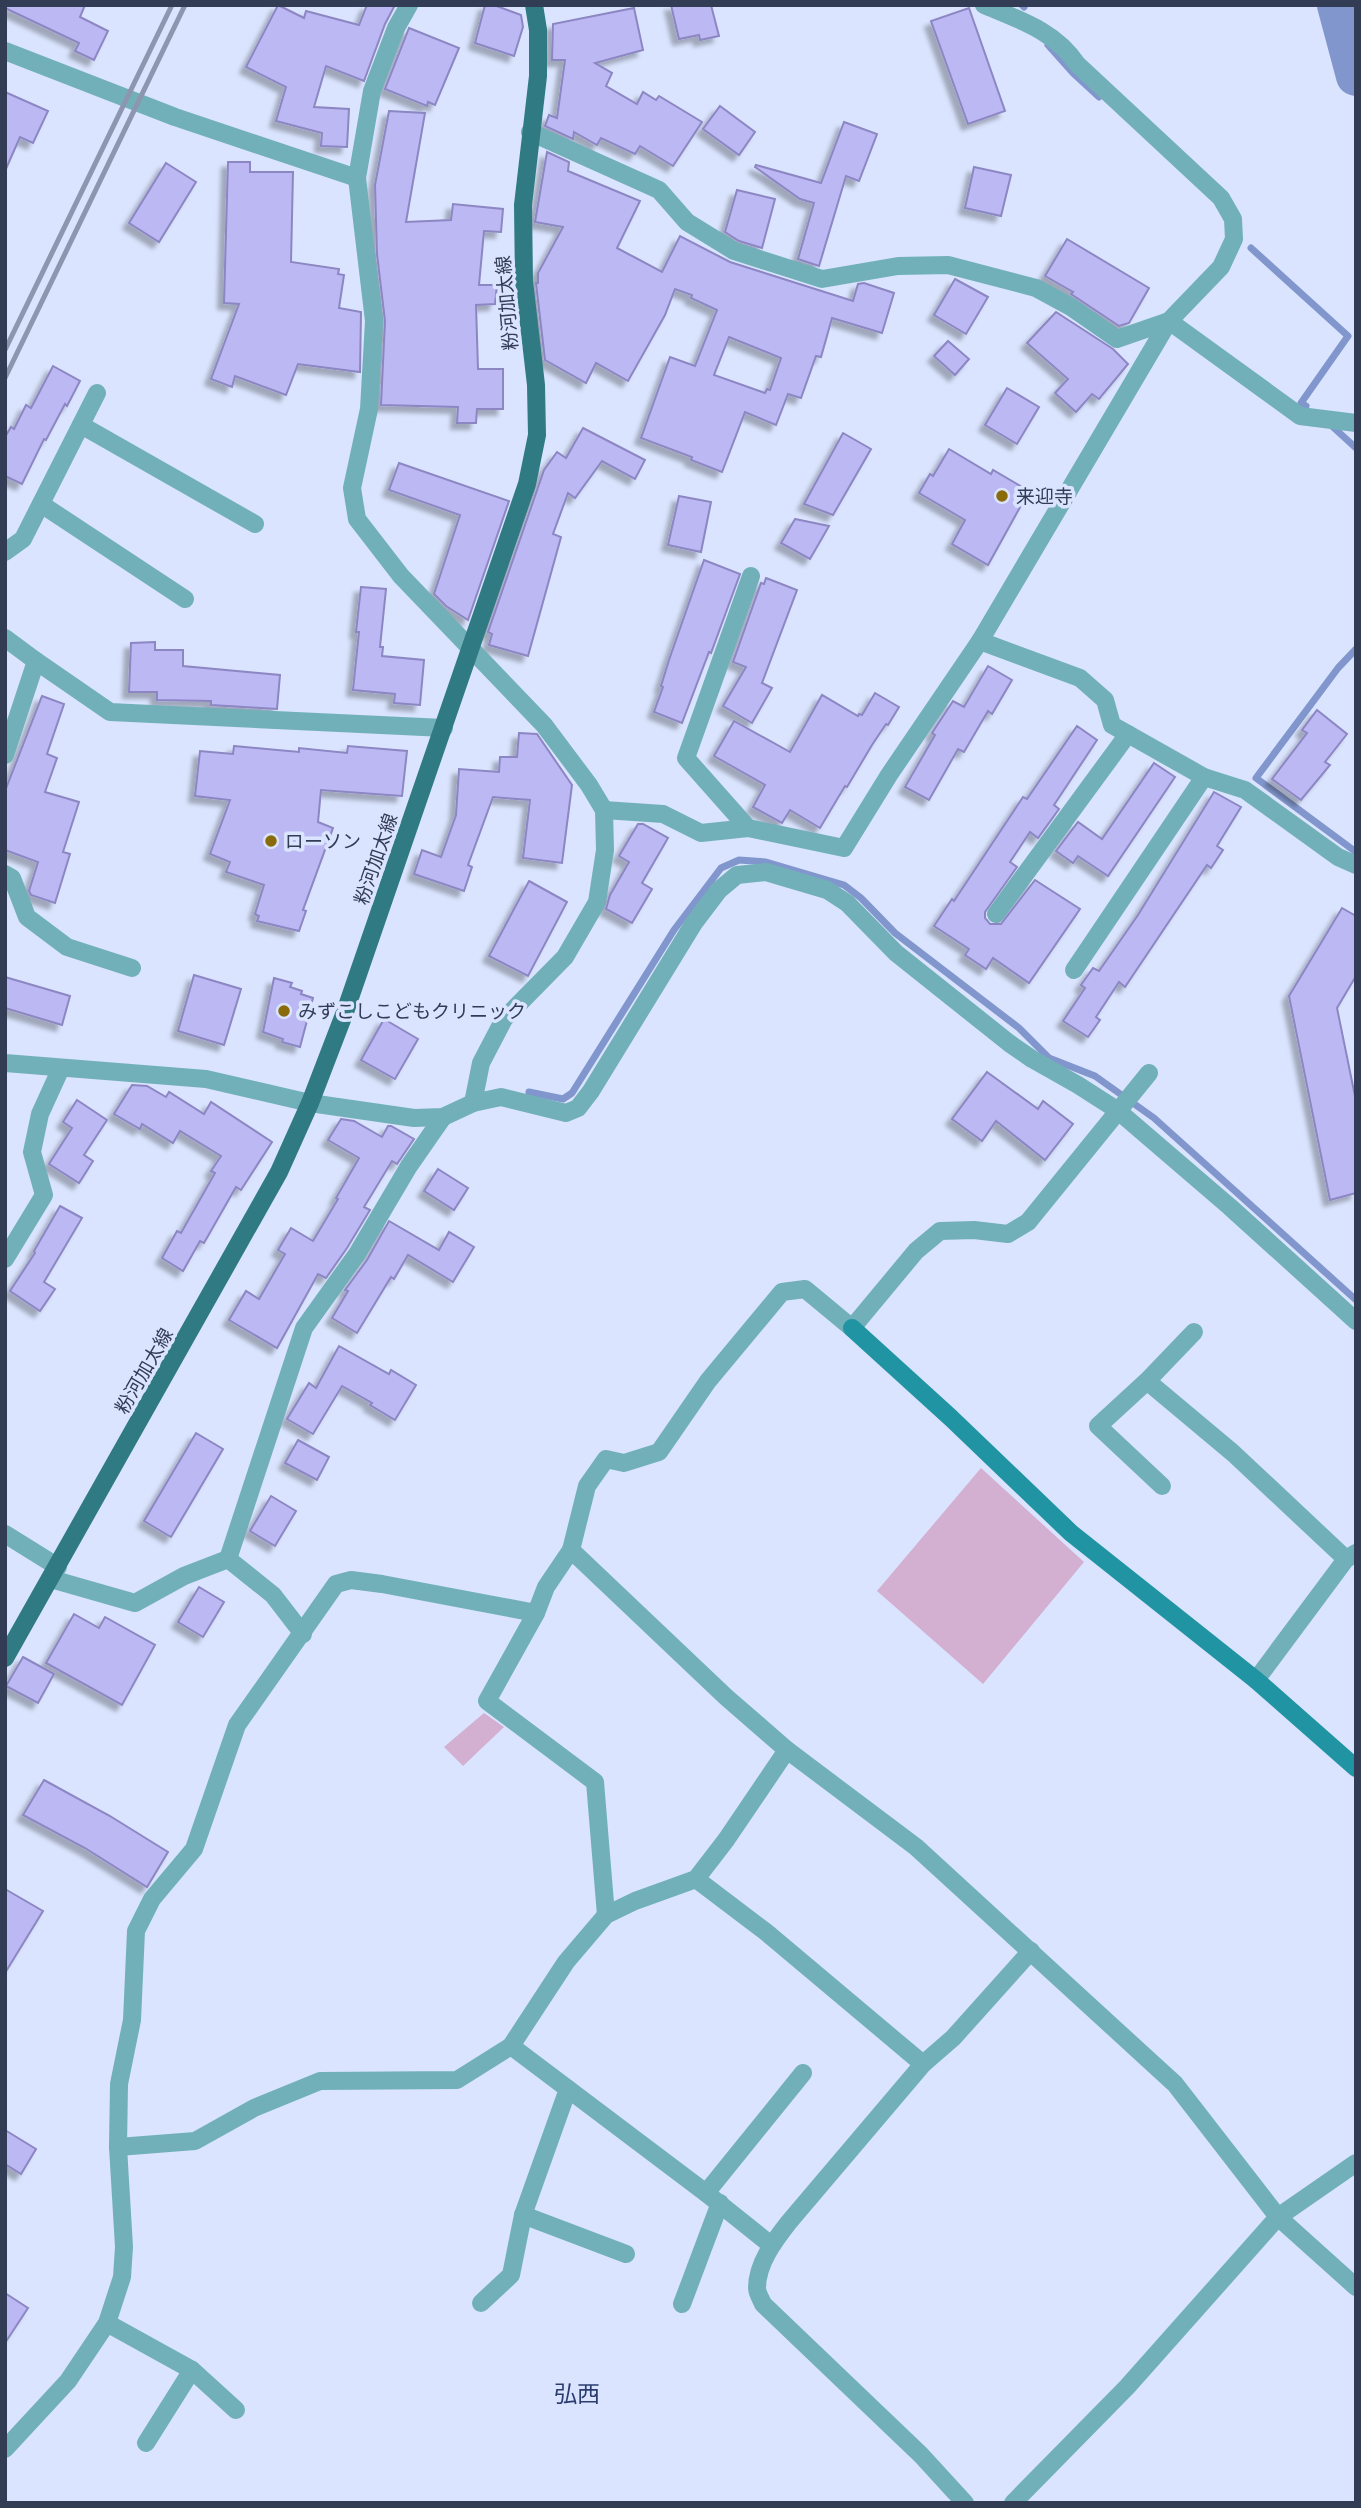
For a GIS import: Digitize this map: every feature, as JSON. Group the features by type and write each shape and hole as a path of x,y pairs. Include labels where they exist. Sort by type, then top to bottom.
{"main road":[{"name":"粉河加太線","path":"7,1652 279,1172 310,1103 350,999 527,484 537,435 536,385 524,281 523,205 538,76 538,30 534,5"}],"street":[{"path":"409,5 396,28 372,91 357,178 374,321 369,409 352,488 357,519 401,576 544,725 589,785 604,810 605,849 597,902 565,957 504,1019 481,1063 473,1103"},
{"path":"604,810 663,814 701,833 748,828 844,848 889,775 980,641 1169,321 1221,267 1234,239 1233,219 1221,198 1077,64 1067,49 1043,30 984,5"},
{"path":"5,51 175,117 357,178"},
{"path":"530,132 659,190 687,222 734,251 822,279 898,266 948,265 1036,288 1071,307 1117,340 1169,321"},
{"path":"1169,321 1300,416 1356,423"},
{"path":"5,552 23,539 97,393"},
{"path":"81,425 255,524"},
{"path":"41,504 185,599"},
{"path":"748,828 686,758 751,576"},
{"path":"5,638 110,712 444,728"},
{"path":"980,641 1080,678 1105,700 1112,725 1204,777 1245,790 1338,857 1356,865"},
{"path":"5,755 36,661"},
{"path":"996,914 1128,734"},
{"path":"1074,970 1204,777"},
{"path":"5,1063 206,1079 310,1103 414,1118 443,1117 473,1103 501,1097 566,1114 578,1108 694,923 719,890 737,875 766,872 827,890 848,903 896,953 1009,1043 1120,1106 1356,1321"},
{"path":"5,874 12,878 27,917 67,947 132,968"},
{"path":"5,1259 44,1195 32,1152 40,1114 61,1068"},
{"path":"852,1328 916,1251 940,1231 974,1230 1008,1234 1028,1222 1149,1073"},
{"path":"228,1559 304,1328 357,1254 409,1166 443,1117"},
{"path":"606,1915 595,1782 487,1701 536,1613 546,1587 571,1550 587,1486 606,1459 624,1463 659,1452 708,1381 782,1292 805,1289 951,1418 1071,1533 1256,1680 1356,1768"},
{"path":"1162,1486 1098,1426 1147,1381 1194,1332"},
{"path":"1147,1381 1351,1556 1256,1680"},
{"path":"5,1534 54,1573 135,1603 184,1576 228,1559"},
{"path":"571,1550 726,1697 787,1750 916,1847 1175,2084 1278,2217 1356,2287"},
{"path":"228,1559 273,1595 303,1634"},
{"path":"5,2449 68,2381 107,2323 122,2277 124,2247 118,2147 119,2084 132,2020 136,1931 152,1899 194,1849 237,1725 336,1584 351,1580 382,1584 536,1613"},
{"path":"118,2147 195,2141 254,2108 320,2081 457,2080 511,2046 566,1962 606,1915 635,1901 696,1879 787,1750"},
{"path":"696,1879 766,1932 923,2064"},
{"path":"965,2503 921,2455 763,2304 757,2289 771,2245 923,2064 953,2038 1031,1951"},
{"path":"511,2046 771,2245"},
{"path":"682,2304 713,2198 803,2073"},
{"path":"481,2303 511,2275 523,2215 568,2089"},
{"path":"1013,2503 1127,2388 1278,2217 1356,2163"},
{"path":"523,2215 626,2254"},
{"path":"107,2323 191,2370 236,2410"},
{"path":"146,2443 191,2370"}],"shaded area":[{"path":"981,1468 1084,1562 983,1684 877,1591"},
{"path":"484,1713 504,1727 463,1766 444,1747"}],"building":[{"path":"5,5 85,5 80,17 108,31 94,60 75,51 79,43 5,8"},
{"path":"278,5 304,18 306,11 359,25 367,5 395,5 364,81 326,66 314,107 349,109 347,147 321,146 322,133 276,121 286,87 246,67"},
{"path":"485,5 494,5 521,15 523,27 514,56 475,43"},
{"path":"671,5 711,5 719,36 700,40 699,35 679,39"},
{"path":"634,8 643,50 595,63 612,73 606,86 637,104 643,92 656,100 659,96 702,122 673,166 640,146 635,154 601,138 597,145 574,132 573,139 545,126 549,115 557,118 565,60 552,60 553,24"},
{"path":"969,8 1005,111 968,124 931,21"},
{"path":"409,28 459,48 435,105 428,102 427,106 385,89"},
{"path":"5,92 48,111 33,143 20,137 5,171"},
{"path":"720,106 755,132 739,155 703,129"},
{"path":"389,111 425,113 406,222 451,220 453,204 503,209 501,232 484,231 479,285 497,285 495,304 476,305 478,369 503,369 503,409 477,409 476,423 457,423 458,407 381,405 385,321 377,254 375,185"},
{"path":"844,122 877,134 859,181 846,176 819,266 798,259 814,203 800,199 755,167 756,165 821,183"},
{"path":"547,152 569,162 568,171 640,201 617,248 662,272 680,236 730,262 853,301 858,284 864,283 894,293 882,333 832,318 821,357 816,356 801,398 788,394 776,425 745,412 722,472 691,460 692,457 641,438 670,357 695,366 717,310 691,298 692,295 675,289 665,315 628,381 596,363 586,383 545,360 536,283 538,273 563,227 535,222","holes":["729,337 781,358 770,390 767,389 765,393 714,375"]},
{"path":"228,162 250,162 250,172 293,172 291,262 339,269 338,274 344,275 339,308 361,312 360,372 298,364 286,395 235,376 232,387 211,379 239,304 224,303"},
{"path":"166,163 196,182 159,242 129,223"},
{"path":"974,167 1011,175 1001,216 965,208"},
{"path":"737,190 775,199 762,248 739,241 725,232"},
{"path":"1067,239 1149,288 1129,323 1119,326 1071,294 1073,292 1045,276"},
{"path":"955,279 988,297 966,334 934,315"},
{"path":"1056,312 1113,349 1128,364 1099,399 1092,394 1076,412 1055,393 1068,379 1027,343"},
{"path":"948,341 969,359 955,375 934,356"},
{"path":"53,366 80,381 46,440 44,439 22,484 5,476 5,437 11,427 14,429 26,405 31,408"},
{"path":"1007,388 1039,407 1017,444 985,425"},
{"path":"583,428 645,460 635,479 602,461 575,498 568,493 553,534 561,537 528,656 489,645 492,634 488,632 544,470 557,452 566,458"},
{"path":"843,433 871,449 833,515 804,504"},
{"path":"949,449 991,474 993,470 1029,491 988,565 952,544 965,520 919,493"},
{"path":"399,463 509,501 468,620 446,606 434,594 460,515 389,490"},
{"path":"679,496 711,502 701,552 668,545"},
{"path":"795,519 829,526 810,559 781,543"},
{"path":"704,560 740,574 682,723 654,712"},
{"path":"766,578 797,590 762,683 772,688 752,723 723,706 746,667 733,662 761,583 764,584"},
{"path":"361,587 386,589 380,647 383,647 382,656 424,660 420,705 394,703 395,694 353,690"},
{"path":"155,642 155,650 183,650 183,666 280,675 277,709 211,705 211,701 157,700 157,692 129,692 131,643"},
{"path":"988,666 1012,680 992,714 988,711 964,752 958,749 929,800 905,787 935,735 932,733 953,701 964,707"},
{"path":"875,693 899,707 820,828 790,810 782,823 753,807 765,785 714,756 734,721 790,752 822,695 858,716 862,715"},
{"path":"42,696 64,704 47,754 57,758 45,792 79,802 63,852 70,854 55,903 31,895 29,891 38,862 5,850 5,791"},
{"path":"1317,710 1347,734 1325,762 1330,765 1301,800 1272,779 1307,733 1302,730"},
{"path":"1077,726 1097,740 1054,805 1059,809 1038,838 1030,832 1010,862 1017,867 985,912 985,918 990,924 1001,924 1035,880 1080,909 1029,983 993,958 986,969 965,955 969,949 934,926 952,899 954,901 1023,797 1027,799"},
{"path":"519,733 537,734 572,785 562,863 523,858 530,800 493,797 468,865 472,867 464,891 414,874 422,850 441,857 456,815 459,769 499,772 500,757 517,757"},
{"path":"234,746 299,752 299,748 347,753 348,746 407,751 402,796 321,790 318,822 333,828 303,910 306,911 299,931 257,921 259,916 255,914 264,885 226,872 230,862 210,854 230,800 195,796 200,751 233,754"},
{"path":"1154,763 1175,777 1108,876 1078,856 1073,863 1056,851 1078,822 1102,839"},
{"path":"1214,792 1241,807 1217,846 1223,850 1211,868 1207,865 1125,987 1119,982 1096,1017 1100,1020 1088,1037 1063,1021 1085,988 1081,985 1093,968 1099,971 1138,915"},
{"path":"638,824 643,824 668,838 642,883 652,889 632,923 606,909 610,895 629,862 619,856"},
{"path":"529,881 567,902 528,976 489,956"},
{"path":"1342,908 1356,916 1356,976 1337,1008 1356,1101 1356,1193 1330,1200 1289,996"},
{"path":"194,975 241,989 224,1045 178,1031"},
{"path":"5,977 70,996 62,1025 5,1008"},
{"name":"みずこしこどもクリニック","path":"274,978 292,983 290,987 313,998 300,1047 282,1042 283,1039 263,1032"},
{"path":"384,1019 418,1039 395,1079 361,1060"},
{"path":"987,1072 1038,1109 1043,1101 1073,1124 1045,1160 996,1121 982,1141 952,1119"},
{"path":"132,1085 147,1086 166,1097 169,1092 204,1114 211,1102 272,1142 241,1190 236,1187 204,1243 200,1241 183,1271 162,1258 177,1231 181,1233 215,1173 211,1171 221,1156 180,1131 173,1143 142,1124 140,1129 114,1114"},
{"path":"77,1100 107,1120 84,1155 93,1161 79,1183 49,1164 72,1128 63,1122"},
{"path":"341,1119 354,1121 382,1137 388,1126 391,1126 414,1139 397,1164 392,1161 364,1207 370,1210 347,1248 326,1278 318,1274 277,1348 229,1320 246,1291 259,1299 285,1254 278,1250 291,1228 313,1241 338,1199 336,1198 359,1158 328,1140"},
{"path":"438,1169 468,1188 454,1210 424,1191"},
{"path":"60,1206 82,1218 44,1282 55,1289 40,1311 10,1291 35,1253"},
{"path":"389,1221 439,1250 449,1232 474,1247 453,1282 408,1255 394,1279 391,1277 357,1333 332,1318 348,1291 345,1290 367,1260"},
{"path":"339,1346 389,1374 391,1370 416,1385 395,1420 342,1386 313,1434 287,1419 309,1383 316,1388"},
{"path":"196,1433 223,1449 171,1537 144,1521"},
{"path":"298,1440 329,1457 317,1480 285,1463"},
{"path":"271,1496 296,1511 275,1546 250,1531"},
{"path":"199,1587 224,1602 203,1637 178,1622"},
{"path":"74,1614 99,1628 105,1617 155,1645 122,1705 46,1663"},
{"path":"23,1657 54,1674 38,1703 6,1686"},
{"path":"44,1780 168,1852 147,1887 85,1848 23,1815"},
{"path":"5,1889 43,1911 5,1973"},
{"path":"5,2130 36,2149 21,2174 5,2164"},
{"path":"5,2293 28,2308 5,2343"}],"waterway":[{"path":"1337,5 1356,76"},
{"path":"1048,45 1099,97"},
{"path":"1251,248 1348,336 1301,403 1306,406"},
{"path":"1333,427 1356,448"},
{"path":"1356,649 1338,668 1256,778 1356,852"},
{"path":"529,1092 563,1099 572,1093 674,930 721,868 739,860 766,862 844,885 861,898 895,933 1019,1028 1049,1058 1095,1076 1154,1118 1356,1300"}],"railway":[{"path":"5,350 172,5"},
{"path":"5,378 185,5"}],"place":[{"name":"来迎寺","path":"1002,496"},
{"name":"ローソン","path":"271,841"},
{"name":"みずこしこどもクリニック","path":"284,1011"}],"district":[{"name":"弘西","path":"577,2394"}]}
